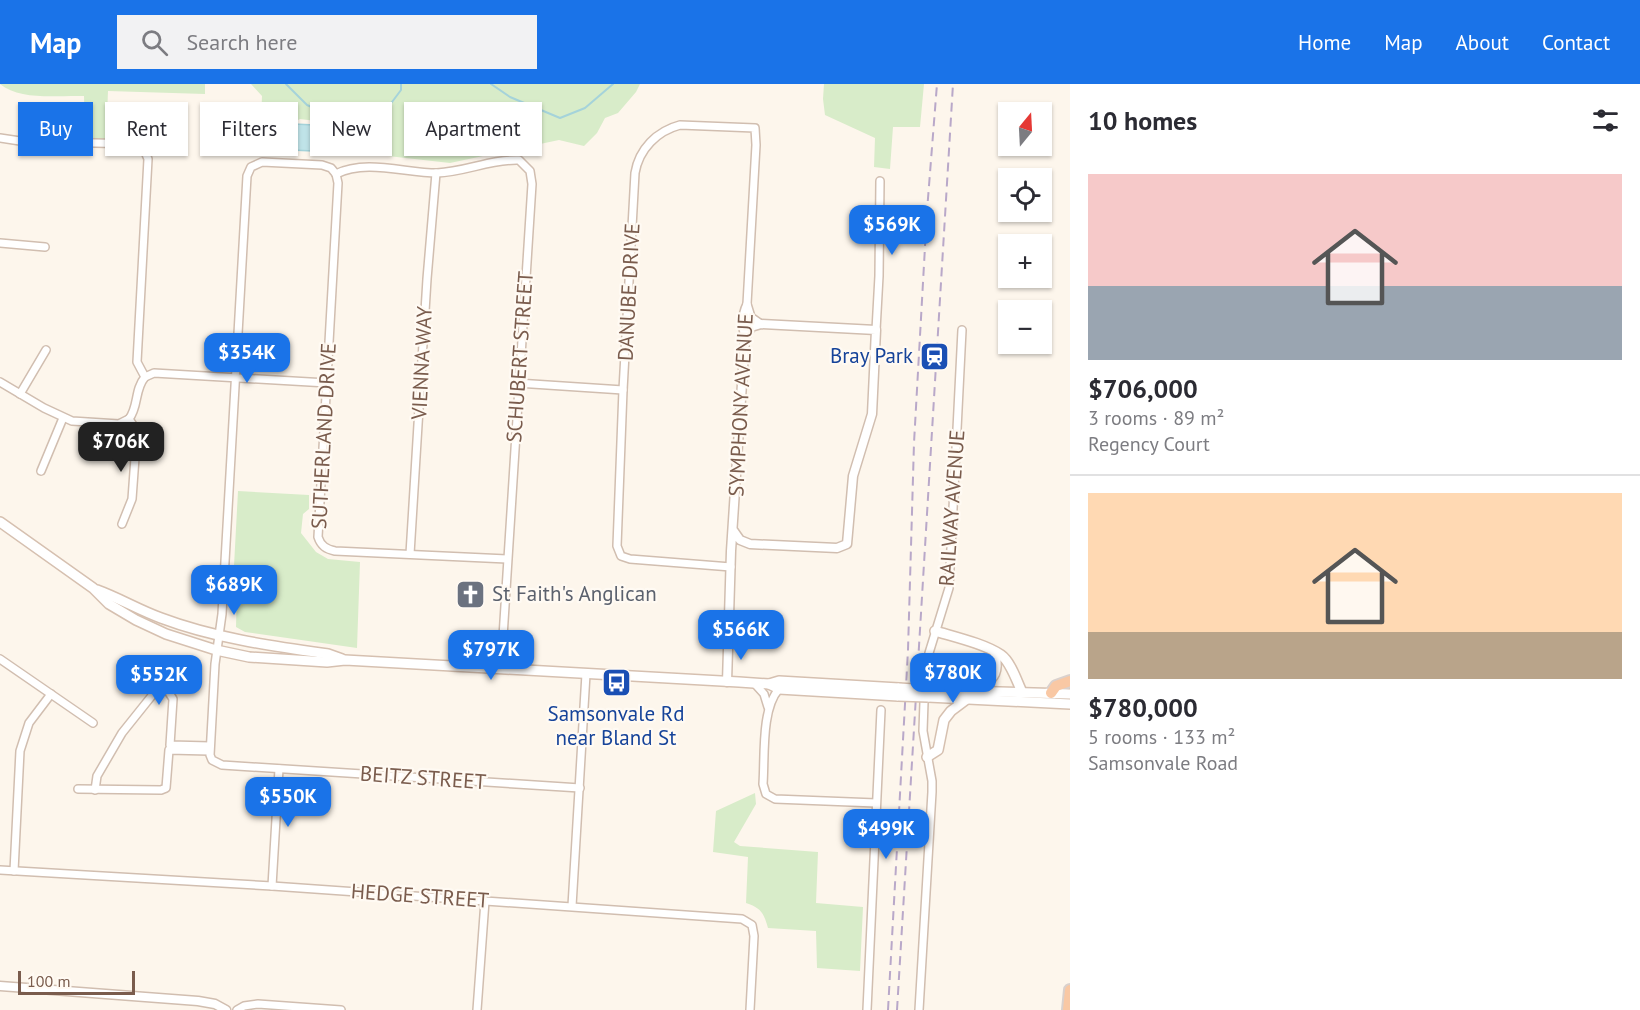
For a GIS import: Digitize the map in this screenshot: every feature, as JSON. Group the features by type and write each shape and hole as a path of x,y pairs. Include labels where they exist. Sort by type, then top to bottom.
{"highway":[{"path":"1051,693 1056,686 1070,681"},
{"path":"1068,1010 1070,990"}],"main road":[{"path":"0,522 93,588 109,604 136,620 180,639 216,650 273,659 327,662 345,660 501,668 755,684 779,681 898,692"},
{"path":"93,588 115,596 159,618 219,636 328,654 345,660"},
{"path":"935,631 1001,655 1006,660 1022,692"},
{"path":"979,691 992,679 997,670 995,653"},
{"path":"769,684 779,688 926,693 979,691 1070,694"},
{"path":"926,693 967,699 1070,704"},
{"path":"927,757 938,750 942,725 947,715 967,699"}],"street":[{"name":"DANUBE DRIVE","path":"732,562 630,559 621,556 618,546 623,390 635,173 637,161 643,149 670,128 680,125 755,128"},
{"name":"SYMPHONY AVENUE","path":"727,682 731,544 745,338 743,321 747,304 756,146 755,128"},
{"path":"0,138 20,141 133,144 143,147 148,159 137,362 145,377"},
{"name":"SCHUBERT STREET","path":"436,173 491,162 519,160 530,171 532,184 507,559"},
{"path":"209,748 219,636 247,176 251,167 262,162 322,165 331,168 336,174 355,167 436,173"},
{"name":"VIENNA WAY","path":"410,554 436,173"},
{"name":"SUTHERLAND DRIVE","path":"336,174 338,183 318,537 320,542 328,549 335,551 507,559"},
{"path":"733,530 740,540 750,544 837,548 847,544 853,476 872,414 879,276 880,181"},
{"path":"0,243 45,247"},
{"path":"747,304 751,317 761,324"},
{"path":"745,338 752,327 761,324 876,330"},
{"name":"RAILWAY AVENUE","path":"919,1010 932,792 923,724 927,662 949,588 962,330"},
{"path":"20,394 46,351"},
{"path":"0,382 63,418 81,422 119,424 129,419 134,413 137,389 145,377 154,374 327,383"},
{"path":"517,383 623,390"},
{"path":"41,471 63,418"},
{"path":"122,524 132,499 136,444 135,428 129,419"},
{"path":"732,562 738,549 750,544"},
{"path":"501,668 507,559"},
{"path":"0,659 93,723"},
{"path":"572,906 586,674"},
{"path":"755,684 764,694 768,707"},
{"path":"779,688 771,697 768,707 763,784 766,794 775,799 876,803"},
{"path":"95,790 97,776 122,733 150,697 160,690 168,691 173,699 170,745 209,748"},
{"path":"14,871 20,751 29,723 51,694"},
{"path":"867,1010 881,710"},
{"path":"78,789 161,790 166,788 169,750 209,748"},
{"name":"BEITZ STREET","path":"209,748 212,760 222,765 580,788"},
{"path":"272,886 279,769"},
{"name":"HEDGE STREET","path":"0,870 272,886 742,919 752,925 754,936 750,1010"},
{"path":"477,1010 485,901"},
{"path":"0,986 198,1001 214,1004 226,1010"},
{"path":"237,1010 258,1004 342,1010"}],"green space":[{"path":"0,84 205,84 205,94 108,91 108,102 105,102 105,141 93,140 93,102 84,102 84,96 29,95 8,89"},
{"path":"251,84 640,84 618,113 605,118 597,133 584,146 559,140 542,144 542,102 404,102 404,156 483,156 450,163 388,156 392,156 392,102 310,102 310,120 298,120 298,102 262,102 262,96"},
{"path":"824,84 924,84 920,127 893,127 890,169 874,167 875,138 825,115"},
{"path":"238,491 309,495 309,509 303,514 301,533 316,552 328,559 360,562 357,648 245,632 236,627 237,587 234,566"},
{"path":"755,793 756,804 734,842 740,846 818,852 816,903 863,907 860,971 817,968 816,931 768,928 761,912 746,903 748,857 713,852 716,811"}],"water":[{"path":"298,124 310,125 310,151 298,150"}],"waterway":[{"path":"286,84 307,105 344,121 383,114 401,90 401,84"},
{"path":"491,84 510,97 560,118 585,108 613,84"}],"railway":[{"path":"888,1010 908,650 914,443 927,211 937,84"},
{"path":"897,1010 953,84"}],"place":[{"name":"Bray Park","path":"934,356"},
{"name":"St Faith's Anglican","path":"471,594"},
{"name":"Samsonvale Rd near Bland St","path":"616,683"}]}
